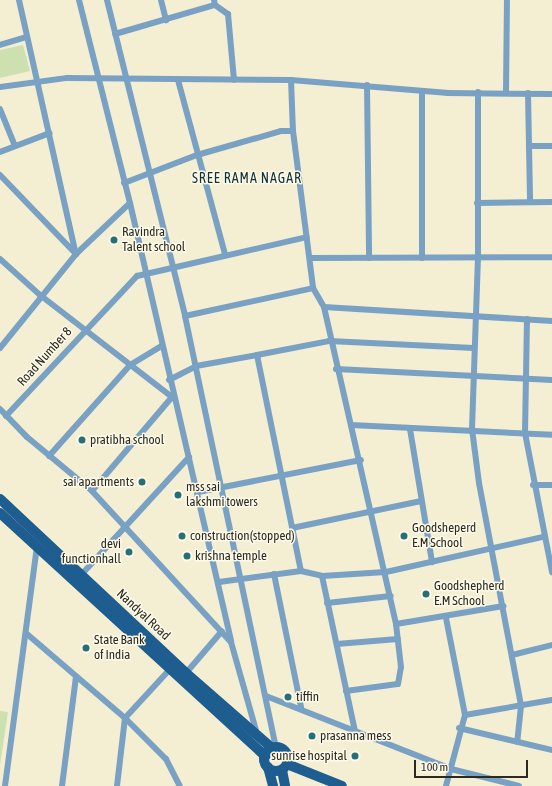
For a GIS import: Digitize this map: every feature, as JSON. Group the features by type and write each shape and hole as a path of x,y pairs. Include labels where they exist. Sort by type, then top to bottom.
{"main road":[{"name":"Nandyal Road","path":"0,499 186,673 274,748 286,752 285,767"},
{"name":"Nandyal Road","path":"0,513 265,756"},
{"path":"273,786 265,756 274,748"},
{"path":"268,767 285,767 342,786"},
{"path":"285,767 285,786"}],"street":[{"path":"19,0 76,254"},
{"path":"79,0 97,79 130,202 172,397 198,492 231,642 257,734"},
{"path":"107,0 124,81 152,172 185,316 243,578 266,696 274,748"},
{"path":"162,0 166,20"},
{"path":"506,92 507,0"},
{"path":"115,34 166,20 214,2 228,14 234,80"},
{"path":"0,45 27,37"},
{"path":"0,86 37,79 97,79 124,81 291,80 367,85 422,91 552,94"},
{"path":"178,80 197,155 225,254"},
{"path":"291,80 293,131 311,258 313,288 324,307 329,341 373,511 391,596 398,639 398,684 346,691"},
{"path":"367,85 369,258"},
{"path":"422,91 422,258"},
{"path":"478,92 478,257 472,429 490,548 503,606 521,706 517,742"},
{"path":"528,93 530,202"},
{"path":"0,109 14,144"},
{"path":"124,183 197,155 281,131 293,131"},
{"path":"0,152 14,144 50,134"},
{"path":"529,146 552,146"},
{"path":"0,175 76,254"},
{"path":"0,348 40,295 76,254 130,202"},
{"path":"477,203 552,202"},
{"path":"84,330 137,276 225,254 307,237"},
{"path":"311,258 552,257"},
{"name":"Road Number 8","path":"1,263 84,330 172,397"},
{"path":"185,316 313,288"},
{"path":"324,307 552,321"},
{"path":"527,319 525,433 543,537 552,572"},
{"name":"Road Number 8","path":"6,416 84,330"},
{"path":"169,380 196,366 329,341 474,348"},
{"path":"49,456 130,365 162,346"},
{"path":"257,355 301,571"},
{"path":"336,369 552,380"},
{"path":"92,491 172,397"},
{"path":"0,409 49,456 92,491 125,525 231,642"},
{"path":"352,426 410,429 472,429 552,435"},
{"path":"410,429 432,562"},
{"path":"81,575 188,457"},
{"path":"198,492 361,460"},
{"path":"533,485 552,485"},
{"path":"292,528 421,501"},
{"path":"219,582 301,571 322,576 386,572 543,537"},
{"path":"5,786 3,771 27,634 30,582 37,547"},
{"path":"274,574 301,707"},
{"path":"322,576 355,731"},
{"path":"327,603 391,596"},
{"path":"396,624 446,618 503,606"},
{"path":"446,618 465,715 459,728 446,786"},
{"path":"186,673 222,631"},
{"path":"27,634 125,718 166,759 180,786"},
{"path":"336,644 398,639"},
{"path":"512,655 552,645"},
{"path":"116,786 125,718 170,669"},
{"path":"62,786 76,677"},
{"path":"266,696 301,707 355,731 451,769 519,786"},
{"path":"465,715 552,700"},
{"path":"459,728 552,750"}],"green space":[{"path":"23,45 30,71 0,78 0,50"},
{"path":"0,711 8,712 0,765"}],"place":[{"name":"Ravindra Talent school","path":"114,240"},
{"name":"pratibha school","path":"82,440"},
{"name":"sai apartments","path":"142,482"},
{"name":"mss sai lakshmi towers","path":"178,495"},
{"name":"construction(stopped)","path":"182,536"},
{"name":"Goodsheperd E.M School","path":"404,536"},
{"name":"devi functionhall","path":"129,552"},
{"name":"krishna temple","path":"187,556"},
{"name":"Goodshepherd E.M School","path":"426,594"},
{"name":"State Bank of India","path":"86,648"},
{"name":"tiffin","path":"288,697"},
{"name":"prasanna mess","path":"312,736"},
{"name":"sunrise hospital","path":"355,756"}],"district":[{"name":"SREE RAMA NAGAR","path":"247,178"}]}
